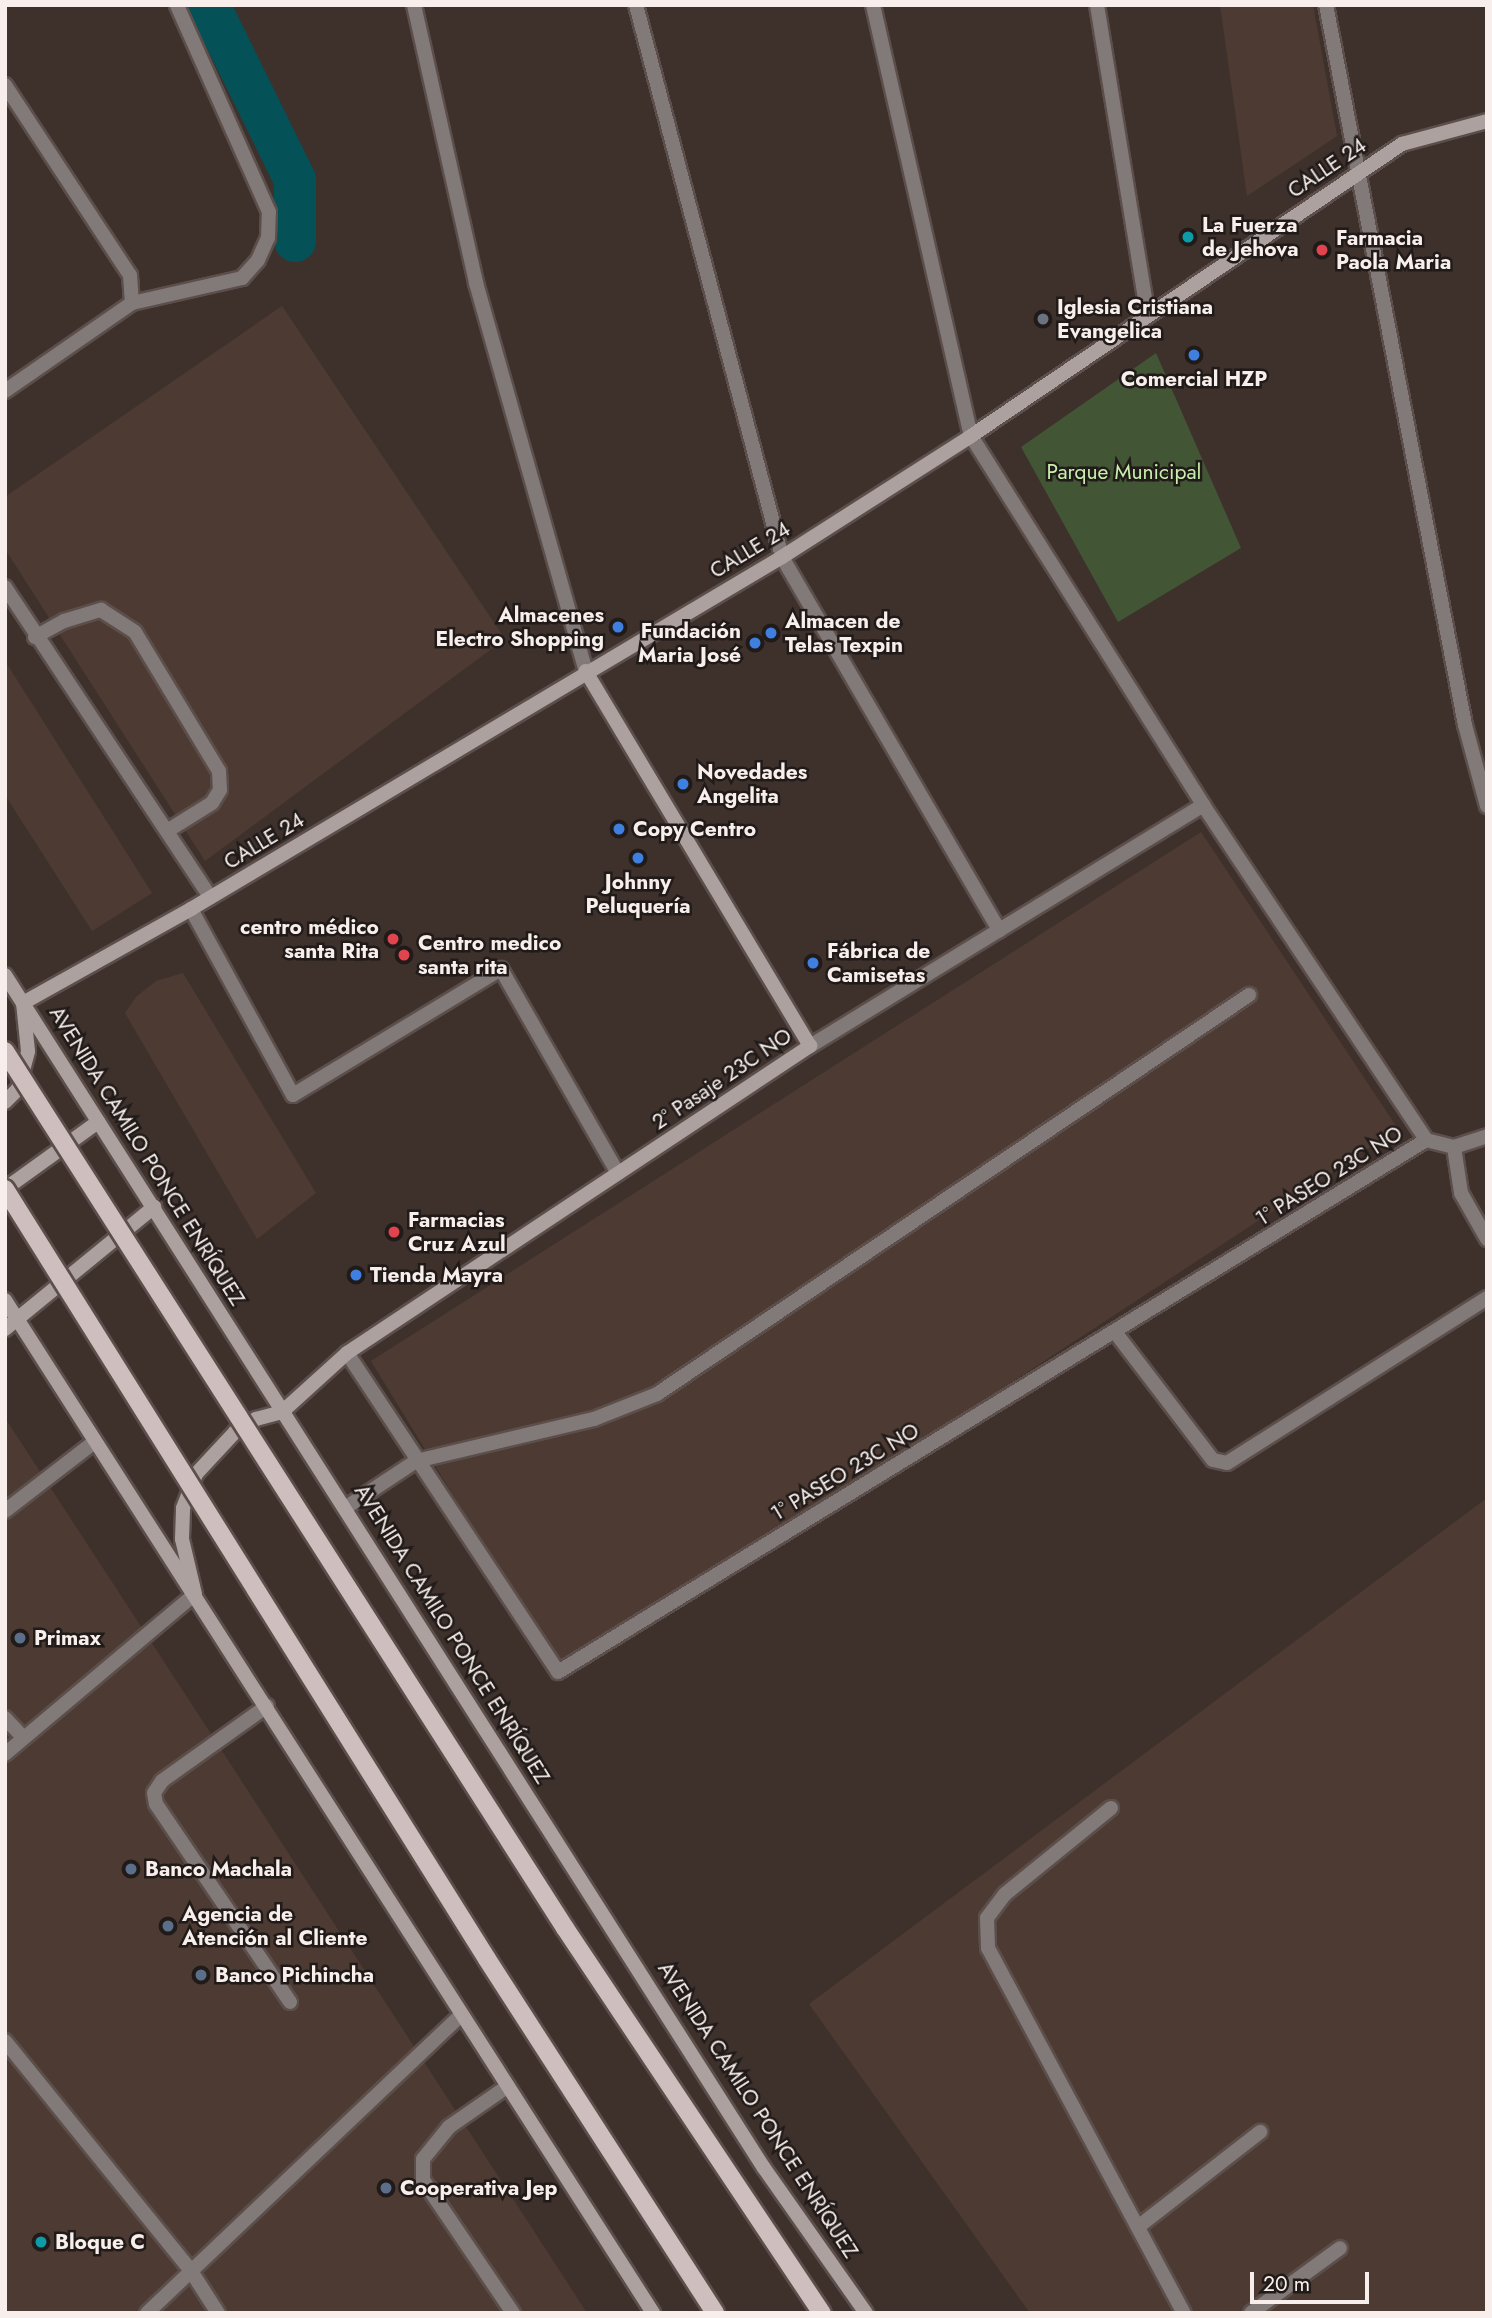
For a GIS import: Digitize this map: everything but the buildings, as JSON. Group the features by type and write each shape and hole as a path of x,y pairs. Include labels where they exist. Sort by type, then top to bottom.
{"main road":[{"name":"CALLE 24","path":"23,1003 191,909 586,671 782,557 971,436 1358,171 1402,144 1487,121"},
{"path":"586,671 810,1046"},
{"name":"AVENIDA CAMILO PONCE ENRÍQUEZ","path":"5,975 764,2168 866,2313"},
{"path":"5,1102 18,1089 28,1051 23,1003"},
{"name":"2º Pasaje 23C NO","path":"282,1412 347,1353 810,1046"},
{"path":"5,1051 565,1928 821,2313"},
{"path":"98,1122 5,1189 487,1959 715,2313"},
{"path":"5,1329 154,1207"},
{"path":"5,1300 93,1443 195,1594 653,2313"},
{"path":"195,1594 182,1539 183,1508 196,1474 235,1432 256,1419 282,1412"}],"street":[{"path":"5,391 132,303 242,278 258,260 268,238 269,212 177,5"},
{"path":"414,5 476,283 586,671"},
{"path":"636,5 782,557 999,930"},
{"path":"873,5 971,436 1203,805 1426,1140"},
{"path":"1097,5 1149,315"},
{"path":"1326,5 1468,741 1487,806"},
{"path":"5,85 130,275 132,303"},
{"path":"5,587 35,637 210,897"},
{"path":"35,637 64,621 101,610 135,632 219,771 220,790 212,803 167,831"},
{"name":"2º Pasaje 23C NO","path":"810,1046 1203,805"},
{"path":"191,909 293,1095 501,969 618,1173"},
{"path":"345,1508 416,1461 594,1419 657,1394 1249,995"},
{"path":"1487,1136 1454,1147 1461,1193 1487,1239"},
{"name":"1° PASEO 23C NO","path":"347,1353 558,1672 1426,1140 1454,1147"},
{"path":"1115,1332 1213,1460 1227,1463 1487,1298"},
{"path":"5,1511 93,1443"},
{"path":"5,1754 22,1736 195,1594"},
{"path":"267,1706 162,1781 153,1793 156,1804 290,2002"},
{"path":"5,1718 22,1736"},
{"path":"1111,1808 1005,1894 987,1918 988,1948 1184,2313"},
{"path":"147,2313 462,2014"},
{"path":"5,2041 191,2271 218,2313"},
{"path":"508,2086 449,2127 423,2159 423,2180 513,2313"},
{"path":"1138,2227 1260,2132"},
{"path":"1251,2313 1340,2248"}],"shaded area":[{"path":"1220,5 1313,5 1337,136 1247,196"},
{"path":"282,306 505,639 205,861 5,549 5,497"},
{"path":"5,661 152,893 92,931 5,795"},
{"path":"1201,832 1398,1129 564,1676 371,1361"},
{"path":"183,973 316,1193 257,1239 125,1013 136,997 156,981"},
{"path":"5,1418 200,1717 587,2313 5,2313"},
{"path":"1487,1498 1487,2313 1030,2313 809,2004"}],"green space":[{"name":"Parque Municipal","path":"1156,353 1241,548 1118,622 1021,447"}],"waterway":[{"path":"209,5 295,180 295,241"}],"place":[{"name":"La Fuerza de Jehova","path":"1188,237"},
{"name":"Farmacia Paola Maria","path":"1322,250"},
{"name":"Iglesia Cristiana Evangelica","path":"1043,319"},
{"name":"Comercial HZP","path":"1194,355"},
{"name":"Almacenes Electro Shopping","path":"618,627"},
{"name":"Almacen de Telas Texpin","path":"771,633"},
{"name":"Fundación Maria José","path":"755,643"},
{"name":"Novedades Angelita","path":"683,784"},
{"name":"Copy Centro","path":"619,829"},
{"name":"Johnny Peluquería","path":"638,858"},
{"name":"centro médico santa Rita","path":"393,939"},
{"name":"Centro medico santa rita","path":"404,955"},
{"name":"Fábrica de Camisetas","path":"813,963"},
{"name":"Farmacias Cruz Azul","path":"394,1232"},
{"name":"Tienda Mayra","path":"356,1275"},
{"name":"Primax","path":"20,1638"},
{"name":"Banco Machala","path":"131,1869"},
{"name":"Agencia de Atención al Cliente","path":"168,1926"},
{"name":"Banco Pichincha","path":"201,1975"},
{"name":"Cooperativa Jep","path":"386,2188"},
{"name":"Bloque C","path":"41,2242"}]}
